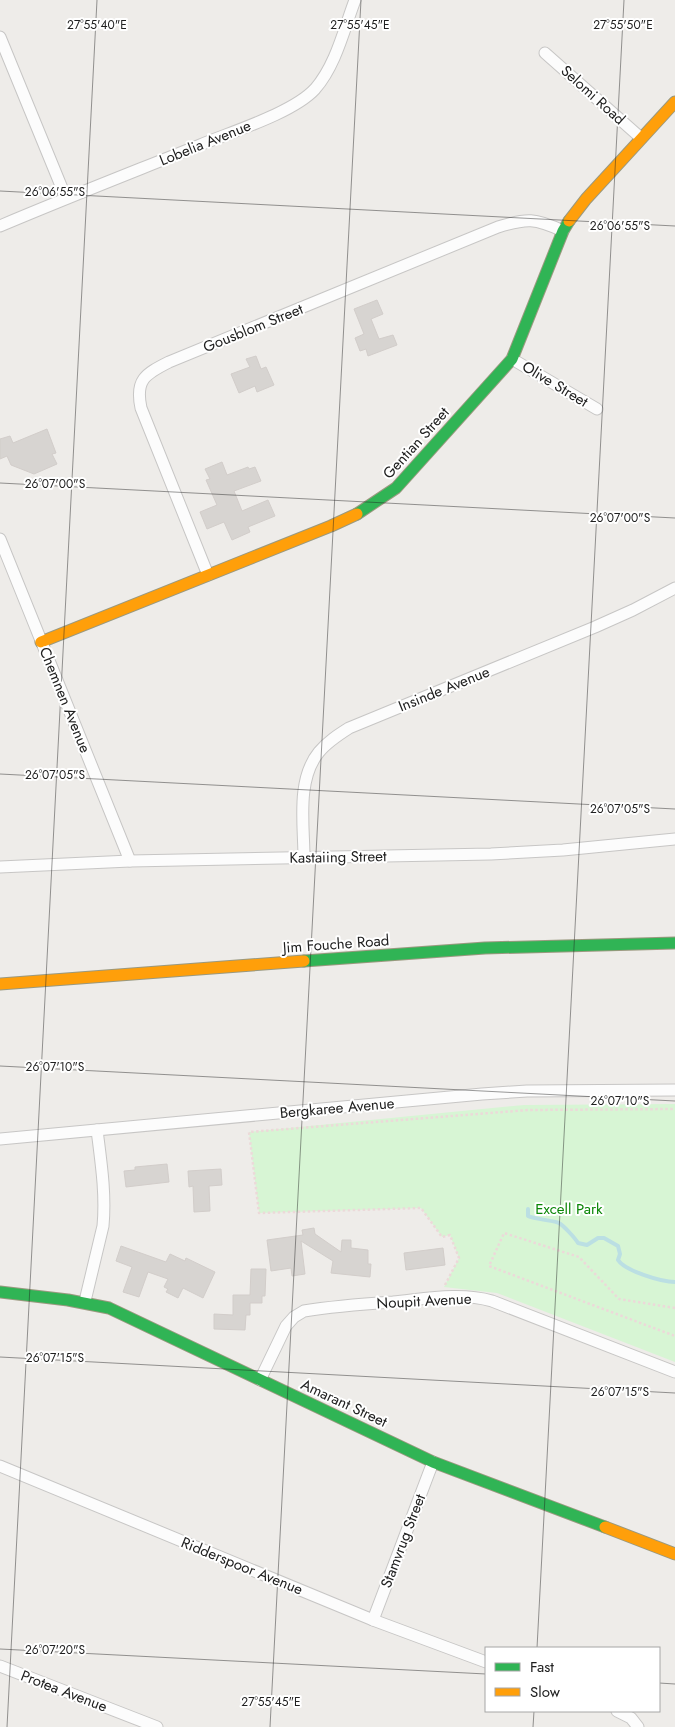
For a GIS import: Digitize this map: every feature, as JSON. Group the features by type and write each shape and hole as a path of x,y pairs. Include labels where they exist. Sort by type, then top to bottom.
{"street":[{"name":"Lobelia Avenue","path":"0,226 256,122 304,100 315,89 336,52 356,0"},
{"path":"0,37 66,198"},
{"name":"Selomi Road","path":"545,52 641,138"},
{"name":"Gentian Street","path":"41,642 331,526 361,512 383,499 396,488 512,358 563,231 575,212 675,102"},
{"name":"Gousblom Street","path":"208,574 141,408 138,396 139,388 142,380 150,372 169,362 498,227 521,220 531,220 541,221 563,231"},
{"name":"Olive Street","path":"512,358 597,409"},
{"name":"Chemnen Avenue","path":"0,538 130,861"},
{"name":"Insinde Avenue","path":"304,858 304,796 306,780 311,764 318,753 333,738 349,728 595,627 675,588"},
{"name":"Kastaiing Street","path":"0,867 130,861 527,852 675,839"},
{"name":"Jim Fouche Road","path":"0,984 486,948 675,943"},
{"name":"Bergkaree Avenue","path":"0,1139 482,1094 675,1090"},
{"path":"84,1302 103,1226 104,1214 104,1189 97,1130"},
{"name":"Amarant Street","path":"0,1292 84,1302 124,1314 433,1462 675,1554"},
{"name":"Noupit Avenue","path":"260,1380 286,1326 294,1317 304,1311 464,1297 492,1301 675,1372"},
{"name":"Stamvrug Street","path":"373,1620 433,1462"},
{"name":"Ridderspoor Avenue","path":"0,1466 373,1620 485,1662"},
{"name":"Protea Avenue","path":"0,1666 157,1727"},
{"path":"619,1712 631,1718 638,1727"}],"path":[{"path":"444,1287 459,1258 450,1234 442,1237 421,1208 259,1213 249,1132 528,1110 675,1109"},
{"path":"675,1308 619,1299 579,1257 504,1233 489,1266 675,1336"}],"green space":[{"name":"Excell Park","path":"675,1104 675,1362 497,1293 444,1287 459,1258 450,1235 442,1237 421,1208 259,1213 249,1132 524,1105"}],"building":[{"path":"377,300 383,314 371,319 379,339 393,335 397,345 368,356 366,349 360,351 355,338 364,334 354,309"},
{"path":"256,356 261,369 266,367 274,385 257,392 255,386 239,393 231,374 250,367 246,359"},
{"path":"47,429 56,453 52,454 57,464 34,474 11,465 7,456 0,459 0,439 10,436 13,443"},
{"path":"222,462 227,475 248,467 249,469 255,467 261,481 234,491 242,511 268,500 275,516 248,527 250,532 232,540 224,522 207,529 200,512 217,505 206,480 210,479 205,469"},
{"path":"167,1164 169,1182 126,1187 124,1171 135,1170 135,1167"},
{"path":"221,1169 222,1185 209,1186 210,1211 194,1212 193,1186 189,1187 188,1171"},
{"path":"314,1228 315,1234 341,1252 342,1240 351,1240 351,1248 368,1250 368,1264 371,1264 370,1277 331,1273 333,1261 301,1241 305,1274 292,1276 291,1268 271,1271 267,1240 303,1235 302,1230"},
{"path":"121,1246 166,1262 170,1254 185,1261 186,1258 215,1272 203,1298 183,1288 178,1298 166,1292 168,1289 164,1287 168,1279 148,1272 139,1297 123,1292 132,1267 116,1261"},
{"path":"443,1248 445,1265 406,1270 404,1253"},
{"path":"251,1269 266,1269 265,1296 262,1296 262,1303 250,1303 250,1315 246,1315 245,1330 214,1329 214,1314 233,1315 233,1295 250,1295"}],"waterway":[{"path":"528,1209 528,1216 559,1223 578,1243 587,1245 598,1238 604,1238 618,1246 620,1254 618,1260 636,1272 653,1278 675,1282"}],"traffic: fast":[{"path":"357,514 396,488 512,359 563,231 569,221"},
{"path":"304,961 485,948 675,943"},
{"path":"0,1292 68,1300 109,1308 433,1462 605,1527"}],"traffic: slow":[{"path":"569,221 586,199 675,102"},
{"path":"41,642 357,514"},
{"path":"0,984 304,961"},
{"path":"605,1527 675,1554"}]}
